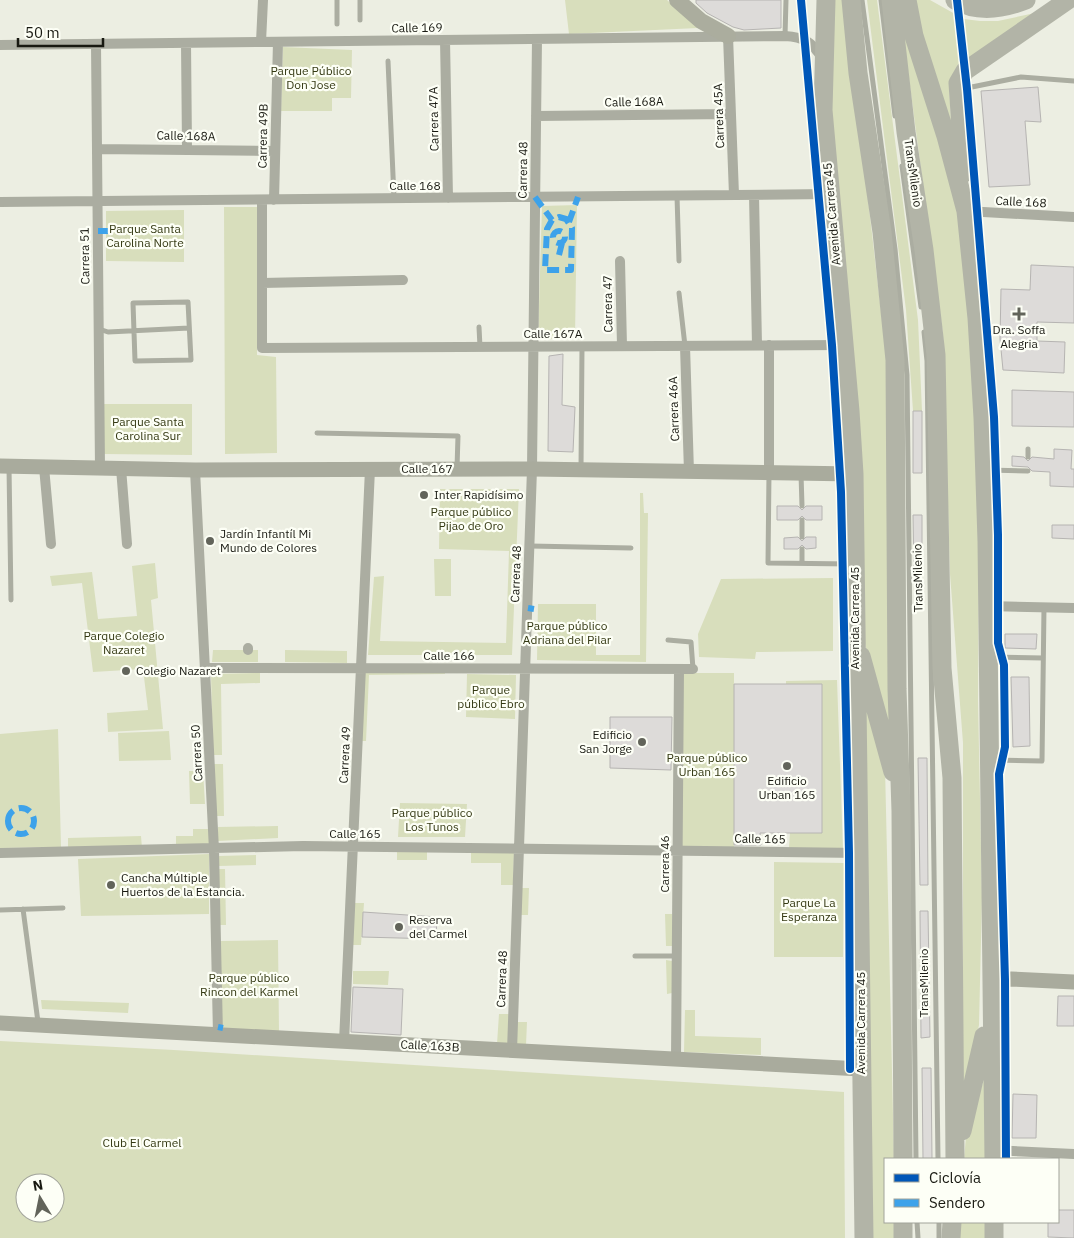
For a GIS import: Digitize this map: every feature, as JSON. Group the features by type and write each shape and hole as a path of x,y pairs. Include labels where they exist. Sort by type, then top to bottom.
{"highway":[{"name":"Avenida Carrera 45","path":"826,0 823,110 854,474 864,1238"},
{"path":"851,0 858,73 885,258 895,360 895,540 901,812 903,1158"},
{"path":"891,0 906,132 924,250 936,355 942,668 952,778 956,1158"},
{"path":"908,0 914,36 946,136 966,212"},
{"path":"955,0 975,8 997,8 1026,0"},
{"path":"994,1155 985,470 977,318 966,212 958,83 965,71 1068,0"},
{"path":"855,628 901,812"},
{"path":"956,1158 983,1043 992,983"},
{"path":"903,1223 903,1238"},
{"path":"951,1238 952,1223"},
{"path":"994,1223 994,1238"}],"main road":[{"path":"677,0 701,21 728,36"}],"street":[{"path":"261,42 263,0"},
{"name":"Carrera 45A","path":"728,36 734,195"},
{"name":"Calle 169","path":"0,45 785,36 805,38 811,42 824,61"},
{"name":"Carrera 48","path":"512,1050 532,469 537,39"},
{"name":"Carrera 47A","path":"445,40 448,198"},
{"name":"Carrera 49B","path":"274,200 278,42"},
{"path":"186,43 187,148"},
{"name":"Carrera 51","path":"96,44 100,468"},
{"name":"Calle 168A","path":"536,116 731,114"},
{"name":"Calle 168A","path":"97,149 187,148 276,151"},
{"name":"Calle 168","path":"0,202 830,194"},
{"path":"754,195 757,346"},
{"path":"262,200 262,283 403,280"},
{"name":"Calle 168","path":"966,212 1074,217"},
{"name":"Carrera 47","path":"620,261 622,346"},
{"name":"Calle 167A","path":"262,283 262,348 844,345"},
{"path":"769,345 769,473"},
{"name":"Carrera 46A","path":"684,346 689,472"},
{"name":"Calle 167","path":"4,466 195,470 532,469 854,474"},
{"path":"44,467 50,544"},
{"path":"121,468 127,544"},
{"name":"Carrera 49","path":"344,1042 370,469"},
{"name":"Carrera 50","path":"195,470 214,850 218,1035"},
{"path":"987,606 1074,608"},
{"name":"Calle 166","path":"206,668 247,665 361,669 693,668"},
{"name":"Carrera 46","path":"676,1059 679,669"},
{"name":"Calle 165","path":"0,853 353,847 860,853"},
{"path":"991,963 1005,972 1029,980"},
{"path":"992,983 1005,980 1074,982"},
{"name":"Calle 163B","path":"0,1023 861,1069"},
{"path":"994,1155 1074,1154"}],"lane":[{"path":"338,0 338,24"},
{"path":"360,0 360,20"},
{"path":"785,36 786,0"},
{"name":"TransMilenio","path":"862,0 895,249 907,375 916,1158"},
{"name":"TransMilenio","path":"881,0 896,126"},
{"path":"388,61 394,198"},
{"path":"958,89 967,89 1021,77 1074,81"},
{"name":"TransMilenio","path":"900,155 922,313"},
{"path":"677,196 679,261"},
{"path":"679,293 684,346"},
{"path":"188,302 189,328 191,360 135,361 133,303 188,302"},
{"name":"TransMilenio","path":"923,323 926,361 938,1158"},
{"path":"479,327 480,347"},
{"path":"98,329 108,332 189,328"},
{"path":"581,470 582,346"},
{"path":"317,433 458,436 458,469"},
{"path":"1028,450 1028,457"},
{"path":"4,466 11,600"},
{"path":"985,470 1028,471"},
{"path":"769,473 768,563 854,564"},
{"path":"801,474 802,506"},
{"path":"802,520 802,537"},
{"path":"530,546 631,548"},
{"path":"802,549 802,564"},
{"path":"989,760 1042,761 1044,607"},
{"path":"668,640 691,642 693,668"},
{"path":"987,657 1043,658"},
{"path":"0,910 63,908"},
{"path":"23,909 38,1025"},
{"path":"635,956 677,956"},
{"path":"917,1223 918,1238"},
{"path":"939,1223 939,1238"}],"green space":[{"path":"565,0 667,0 698,28 569,34"},
{"path":"832,0 845,0 886,355 891,737 877,696 864,639 828,118"},
{"path":"867,0 877,0 918,320 922,411 913,411 906,310"},
{"path":"915,0 930,0 964,19 980,21 998,21 1035,13 949,86 952,138 921,37"},
{"path":"902,26 958,203 972,332 979,509 978,701 982,897 979,1025 963,1103 963,743 950,574 943,334"},
{"name":"Parque Público Don Jose","path":"283,47 352,50 351,98 332,98 332,111 281,111"},
{"path":"577,205 575,338 538,339 542,206"},
{"path":"224,207 257,207 257,355 276,357 277,453 225,454"},
{"name":"Parque Santa Carolina Norte","path":"184,210 184,262 106,261 106,211"},
{"name":"Parque Santa Carolina Sur","path":"104,404 192,404 192,455 104,454"},
{"name":"Parque público Pijao de Oro","path":"440,489 519,489 512,655 368,655 374,577 384,576 380,641 506,643 509,551 439,549"},
{"name":"Parque público Adriana del Pilar","path":"640,493 643,493 644,513 648,513 646,662 537,660 538,604 596,604 596,655 640,655"},
{"path":"434,559 451,559 451,596 435,596"},
{"name":"Parque Colegio Nazaret","path":"155,563 158,598 151,600 163,729 108,732 107,713 148,710 143,669 93,672 82,583 52,586 50,576 92,572 98,619 137,616 132,566"},
{"path":"833,578 833,651 756,652 755,659 699,657 698,634 721,579"},
{"path":"213,650 258,650 258,662 212,662"},
{"path":"285,650 347,651 347,663 285,662"},
{"path":"445,671 445,674 369,675 366,741 362,741 363,672"},
{"path":"260,673 260,683 221,684 222,755 213,755 211,674"},
{"name":"Parque público Urban 165","path":"682,673 734,673 734,849 680,848"},
{"name":"Parque público Ebro","path":"467,674 516,675 515,719 466,717"},
{"path":"837,680 843,849 789,848 790,833 822,833 822,684 786,684 786,681"},
{"path":"861,683 885,767 894,1158 884,1158 884,1223 894,1223 894,1238 868,1238"},
{"path":"58,729 61,847 0,848 0,734"},
{"path":"169,731 171,760 119,761 118,733"},
{"path":"214,764 223,764 224,816 215,816"},
{"path":"189,771 203,771 205,804 190,804"},
{"name":"Parque público Los Tunos","path":"400,803 467,804 465,837 398,837"},
{"path":"278,826 278,838 218,841 218,827"},
{"path":"193,829 210,829 211,847 176,848 176,836 193,836"},
{"path":"141,836 142,848 68,849 68,838"},
{"path":"471,850 514,851 513,885 501,885 501,863 471,863"},
{"path":"397,851 427,851 427,860 397,860"},
{"path":"209,854 209,914 81,916 78,859"},
{"path":"256,855 256,865 219,866 219,856"},
{"name":"Parque La Esperanza","path":"774,862 844,863 843,957 774,957"},
{"path":"218,869 225,869 226,925 220,925"},
{"path":"520,888 529,888 528,915 519,915"},
{"path":"354,903 364,903 361,945 352,945"},
{"path":"665,914 672,914 673,946 666,946"},
{"name":"Parque público Rincon del Karmel","path":"278,940 279,1032 221,1029 220,941"},
{"path":"666,960 672,961 672,993 667,994"},
{"path":"353,971 389,971 388,985 353,984"},
{"path":"41,1000 129,1003 128,1013 42,1009"},
{"path":"685,1010 695,1010 695,1036 761,1038 761,1055 684,1052"},
{"path":"499,1014 511,1014 510,1045 497,1044"},
{"path":"515,1022 527,1022 526,1045 514,1045"},
{"name":"Club El Carmel","path":"0,1041 174,1050 844,1092 845,1238 0,1238"},
{"path":"986,1073 985,1158 964,1158 966,1137"},
{"path":"961,1223 987,1223 987,1238 959,1238"}],"building":[{"path":"696,0 781,0 781,28 744,30 733,27 707,13 696,3"},
{"path":"1038,87 1041,122 1025,121 1030,185 989,187 981,91"},
{"path":"1031,265 1074,267 1074,323 1037,322 1037,341 1065,342 1064,373 1003,370 1000,339 1001,289 1030,290"},
{"path":"563,354 562,405 575,407 573,452 548,451 549,356"},
{"path":"1012,390 1074,392 1074,427 1012,426"},
{"path":"913,411 922,411 922,473 913,473"},
{"path":"1054,449 1072,450 1071,469 1074,469 1074,487 1050,486 1050,472 1032,471 1028,467 1012,466 1012,456 1024,457 1028,461 1032,457 1054,459"},
{"path":"777,506 798,506 802,510 806,506 822,506 822,520 806,520 802,516 798,520 777,520"},
{"path":"913,515 922,515 922,577 914,577"},
{"path":"1052,525 1074,525 1074,539 1052,538"},
{"path":"798,537 802,541 806,537 816,537 816,548 806,549 802,545 798,549 784,549 784,538"},
{"path":"1005,634 1037,634 1036,649 1005,648"},
{"path":"1011,677 1029,677 1030,746 1013,747"},
{"path":"734,684 822,684 822,833 760,833 761,845 734,845"},
{"name":"Edificio San Jorge","path":"610,717 672,717 671,770 610,768"},
{"path":"918,758 927,758 928,885 920,885"},
{"path":"920,911 928,911 930,1037 921,1038"},
{"name":"Reserva del Carmel","path":"363,912 437,917 436,939 362,937"},
{"path":"353,987 403,989 401,1035 351,1032"},
{"path":"1058,996 1074,996 1074,1026 1057,1026"},
{"path":"922,1068 931,1068 932,1158 923,1158"},
{"path":"1013,1094 1037,1095 1036,1138 1012,1138"},
{"path":"1059,1210 1074,1210 1074,1238 1048,1237 1048,1223 1059,1223"}],"marked path":[{"path":"535,197 552,220"},
{"path":"569,222 578,197"},
{"path":"559,217 566,219 572,228 571,270 545,270 547,229 552,220 559,217"},
{"path":"98,231 110,231"},
{"path":"561,231 564,232 565,237 564,242 557,243 554,242 553,235 554,232 561,231"},
{"path":"559,255 562,243"},
{"path":"528,608 534,609"},
{"path":"21,808 30,812 34,821 30,830 21,834 12,830 8,821 12,812 21,808"},
{"path":"218,1027 223,1028"}],"cycle path":[{"path":"801,0 832,345 841,492 849,853 850,1069"},
{"path":"957,0 967,89 994,417 998,535 998,643 1004,665 1005,747 999,774 1005,980 1006,1158"}],"place":[{"name":"Dra. Soffa Alegria","path":"1019,314"},
{"name":"Inter Rapidísimo","path":"424,495"},
{"name":"Jardín Infantíl Mi Mundo de Colores","path":"210,541"},
{"name":"Colegio Nazaret","path":"126,671"},
{"name":"Edificio San Jorge","path":"642,742"},
{"name":"Edificio Urban 165","path":"787,766"},
{"name":"Cancha Múltiple Huertos de la Estancia.","path":"111,885"},
{"name":"Reserva del Carmel","path":"399,927"}]}
